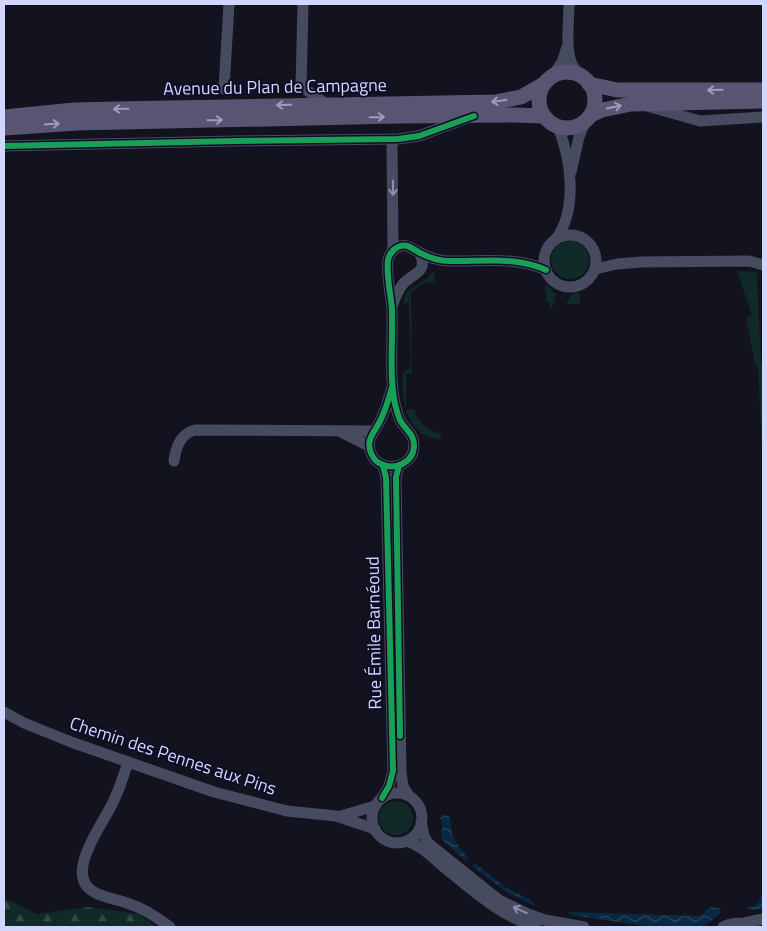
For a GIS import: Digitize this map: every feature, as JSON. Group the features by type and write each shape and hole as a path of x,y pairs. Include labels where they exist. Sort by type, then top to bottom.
{"main road":[{"path":"763,90 617,90 586,80 576,74 564,72 548,80 540,90 539,104 548,121 558,126 573,128 588,118 610,108 638,104 763,101"},
{"name":"Avenue du Plan de Campagne","path":"4,117 74,110 495,102 521,97 548,80"},
{"path":"586,80 594,96 593,109 588,118"},
{"name":"Avenue du Plan de Campagne","path":"10,127 77,123 544,116"}],"street":[{"path":"224,89 229,4"},
{"path":"302,4 301,86 326,104"},
{"path":"569,4 568,33 570,59 574,67 586,80"},
{"path":"548,80 564,58 568,33"},
{"path":"638,104 700,121 763,117"},
{"path":"4,146 392,139 419,136 474,116"},
{"path":"570,178 579,137 588,118"},
{"path":"546,270 545,257 547,250 563,229 570,208 570,178 564,143 558,126"},
{"path":"10,127 49,144"},
{"path":"392,139 393,250 388,266 398,278 408,279"},
{"path":"570,208 581,236"},
{"path":"393,250 409,246 419,252 446,262 515,261 546,270 557,282 567,286 574,286 587,280 595,269 596,255 593,247 581,236 572,234 556,239"},
{"path":"515,261 547,250"},
{"path":"419,252 422,262 420,270"},
{"path":"596,255 609,260 628,262 749,260 763,266"},
{"name":"Rue Émile Barnéoud","path":"392,308 396,295 408,279 420,270 446,262"},
{"path":"595,269 628,262"},
{"name":"Rue Émile Barnéoud","path":"388,266 392,308 392,387 397,414 412,437 413,450 407,461 399,466 396,477 401,773 403,786 409,796"},
{"name":"Rue Émile Barnéoud","path":"378,802 389,786 392,771 386,478 383,465 372,457 369,446 392,387"},
{"path":"174,461 181,438 187,432 195,430 339,431 376,429 391,422 404,426"},
{"path":"339,431 369,446"},
{"path":"383,465 390,467 399,466"},
{"name":"Chemin des Pennes aux Pins","path":"4,712 40,730 214,792 249,802 306,814 336,816 375,829"},
{"path":"128,762 116,796 83,862 81,873 85,885 96,894 138,907 170,927"},
{"path":"421,822 419,830 414,836 407,841 397,843 387,841 378,834 372,822 378,802 396,793 409,796 420,809 424,836 428,843 498,900 546,920 584,927"},
{"name":"Chemin des Pennes aux Pins","path":"336,816 361,811 378,802"},
{"path":"407,841 422,849 499,910 520,922 536,927"},
{"path":"724,927 736,923 748,925 763,919"}],"green space":[{"path":"570,241 584,246 589,260 584,274 570,279 556,274 551,260 556,246"},
{"path":"737,271 756,272 757,275 761,363 763,363 763,469 758,367 756,367 746,318 752,315"},
{"path":"432,273 435,273 434,282 424,283 411,292 412,373 406,374 406,409 403,395 403,373 411,367 409,301 404,304 404,299 409,290"},
{"path":"546,284 556,297 551,309 550,302 546,301"},
{"path":"576,292 580,295 580,303 566,304 572,294"},
{"path":"406,409 414,410 421,423 428,429 441,434 441,439 429,437 420,432 413,425"},
{"path":"396,801 408,806 413,818 408,830 396,835 384,830 379,818 384,806"},
{"path":"4,898 37,914 88,907 139,914 156,927 4,927"}],"water":[{"path":"443,815 449,816 453,837 468,858 466,861 442,840 442,821 440,818"},
{"path":"475,863 505,887 534,902 534,906 504,890 472,866"},
{"path":"763,894 763,909 747,910 745,908 755,906"},
{"path":"709,907 720,908 720,914 703,927 651,927 571,915 568,912 699,916"}],"cycle path":[{"path":"4,146 398,139 419,136 474,116"},
{"path":"392,387 384,411 369,443 371,453 376,461 387,466 398,466 411,456 414,441 399,418 393,393 392,310 388,279 388,260 396,248 406,246 427,256 442,260 511,261 546,270"},
{"path":"382,798 389,786 393,771 386,478 383,465"},
{"path":"399,466 396,477 400,736"}]}
